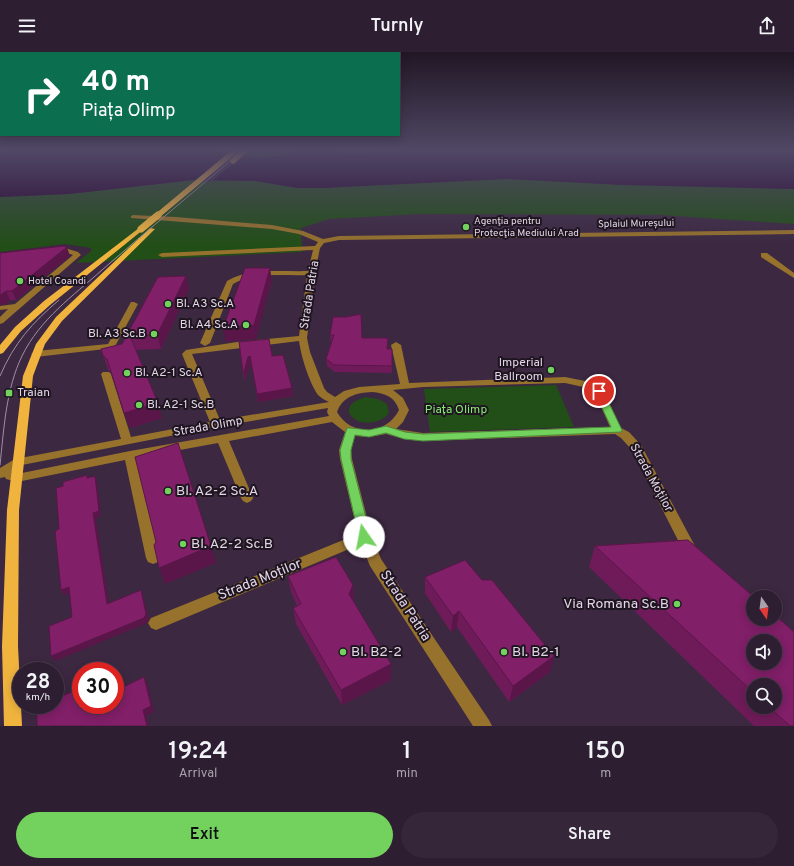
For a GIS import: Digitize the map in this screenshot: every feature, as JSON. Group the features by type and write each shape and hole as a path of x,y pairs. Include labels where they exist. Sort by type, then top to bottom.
{"main road":[{"path":"13,726 10,631 13,510 26,385 36,354 50,330 71,306 146,229 200,181"},
{"path":"1,349 18,329 46,303 146,229 206,181"}],"street":[{"path":"133,217 246,224 285,229 317,237 320,245"},
{"name":"Splaiul Mureșului","path":"334,238 794,232"},
{"name":"Strada Patria","path":"162,254 320,245 334,238"},
{"name":"Strada Patria","path":"320,245 311,273 303,338 305,352 319,388 323,394 335,403"},
{"path":"0,321 77,255 76,253 65,250 45,252"},
{"path":"764,255 794,276"},
{"path":"205,343 230,283 233,280 249,275 311,273"},
{"path":"36,354 111,346 134,304"},
{"path":"0,308 17,306"},
{"path":"216,424 187,354 189,352 210,348 303,338"},
{"path":"380,390 405,386 396,345"},
{"path":"106,374 127,440"},
{"name":"Strada Moților","path":"405,386 565,380 592,386 599,391 618,430 637,448 689,548"},
{"path":"372,388 380,390 394,395 399,400 404,410 399,421 386,430 369,433 351,431 343,428 334,418 332,412 335,403 341,397 355,390 372,388"},
{"name":"Strada Olimp","path":"19,462 127,440 335,403"},
{"name":"Strada Olimp","path":"17,478 130,455 334,418"},
{"path":"386,430 404,435 423,437 618,430"},
{"name":"Strada Patria","path":"351,431 346,450 346,459 364,537 375,562 482,725"},
{"path":"222,438 247,498"},
{"path":"130,455 153,558"},
{"path":"1,474 19,462"},
{"path":"1,474 17,478"},
{"name":"Strada Moților","path":"156,624 364,537"}],"green space":[{"path":"181,181 259,181 297,188 435,181 566,181 623,185 794,189 794,224 661,215 421,214 329,219 301,228 302,252 76,263 91,251 91,248 65,244 0,252 0,197 69,194"},
{"name":"Piața Olimp","path":"556,385 574,427 430,432 424,389"},
{"path":"365,397 378,399 387,404 389,413 380,420 374,422 369,423 357,421 349,413 350,407 354,402"}],"shaded area":[{"path":"0,181 181,181 69,194 0,197"},
{"path":"259,181 457,181 322,188 297,188"},
{"path":"555,181 794,181 794,189 623,185"}],"building":[{"name":"Hotel Coandi","path":"64,246 67,247 12,291 6,291 0,295 0,253"},
{"path":"245,268 270,268 254,325 223,328"},
{"path":"186,276 157,335 130,336 158,403 124,413 107,359 103,356 101,349 122,344 158,277"},
{"path":"361,314 362,338 388,338 387,349 392,349 392,366 334,365 326,359 334,335 330,335 333,317 346,317"},
{"path":"269,339 272,356 283,355 292,388 257,394 250,356 248,357 243,372 239,342"},
{"path":"178,443 211,546 159,568 154,545 156,542 135,457"},
{"path":"87,475 87,478 95,476 99,511 93,513 107,604 141,590 146,614 144,618 51,656 49,626 72,617 69,587 61,590 55,531 59,529 56,488 63,486 63,482"},
{"path":"688,540 746,590 746,626 782,626 782,621 794,632 794,726 790,726 777,714 782,714 782,678 746,678 746,686 595,546"},
{"name":"Bl. B2-2","path":"336,557 353,585 349,594 391,664 341,690 293,608 301,604 288,576"},
{"name":"Bl. B2-1","path":"465,560 482,580 492,580 554,656 513,686 459,611 453,616 425,577"},
{"path":"144,677 151,706 143,710 147,726 37,726 37,714 64,714 64,695 72,692 72,714 124,714 124,687"}],"tram line":[{"path":"0,465 6,409 12,382 22,356 29,343 58,309 206,181"},
{"path":"0,376 11,353 25,334 32,325 59,300"}],"place":[{"name":"Agenţia pentru Protecţia Mediului Arad","path":"466,227"},
{"name":"Hotel Coandi","path":"20,281"},
{"name":"Bl. A3 Sc.A","path":"168,304"},
{"name":"Bl. A4 Sc.A","path":"246,325"},
{"name":"Bl. A3 Sc.B","path":"154,334"},
{"name":"Imperial Ballroom","path":"551,370"},
{"name":"Bl. A2-1 Sc.A","path":"127,373"},
{"name":"Traian","path":"9,393"},
{"name":"Bl. A2-1 Sc.B","path":"139,405"},
{"name":"Bl. A2-2 Sc.A","path":"168,491"},
{"name":"Bl. A2-2 Sc.B","path":"183,544"},
{"name":"Via Romana Sc.B","path":"677,604"},
{"name":"Bl. B2-2","path":"343,652"},
{"name":"Bl. B2-1","path":"504,652"}],"route":[{"path":"364,537 346,459 347,444 351,431 369,433 386,430 412,437 423,437 618,430 599,391"}]}
